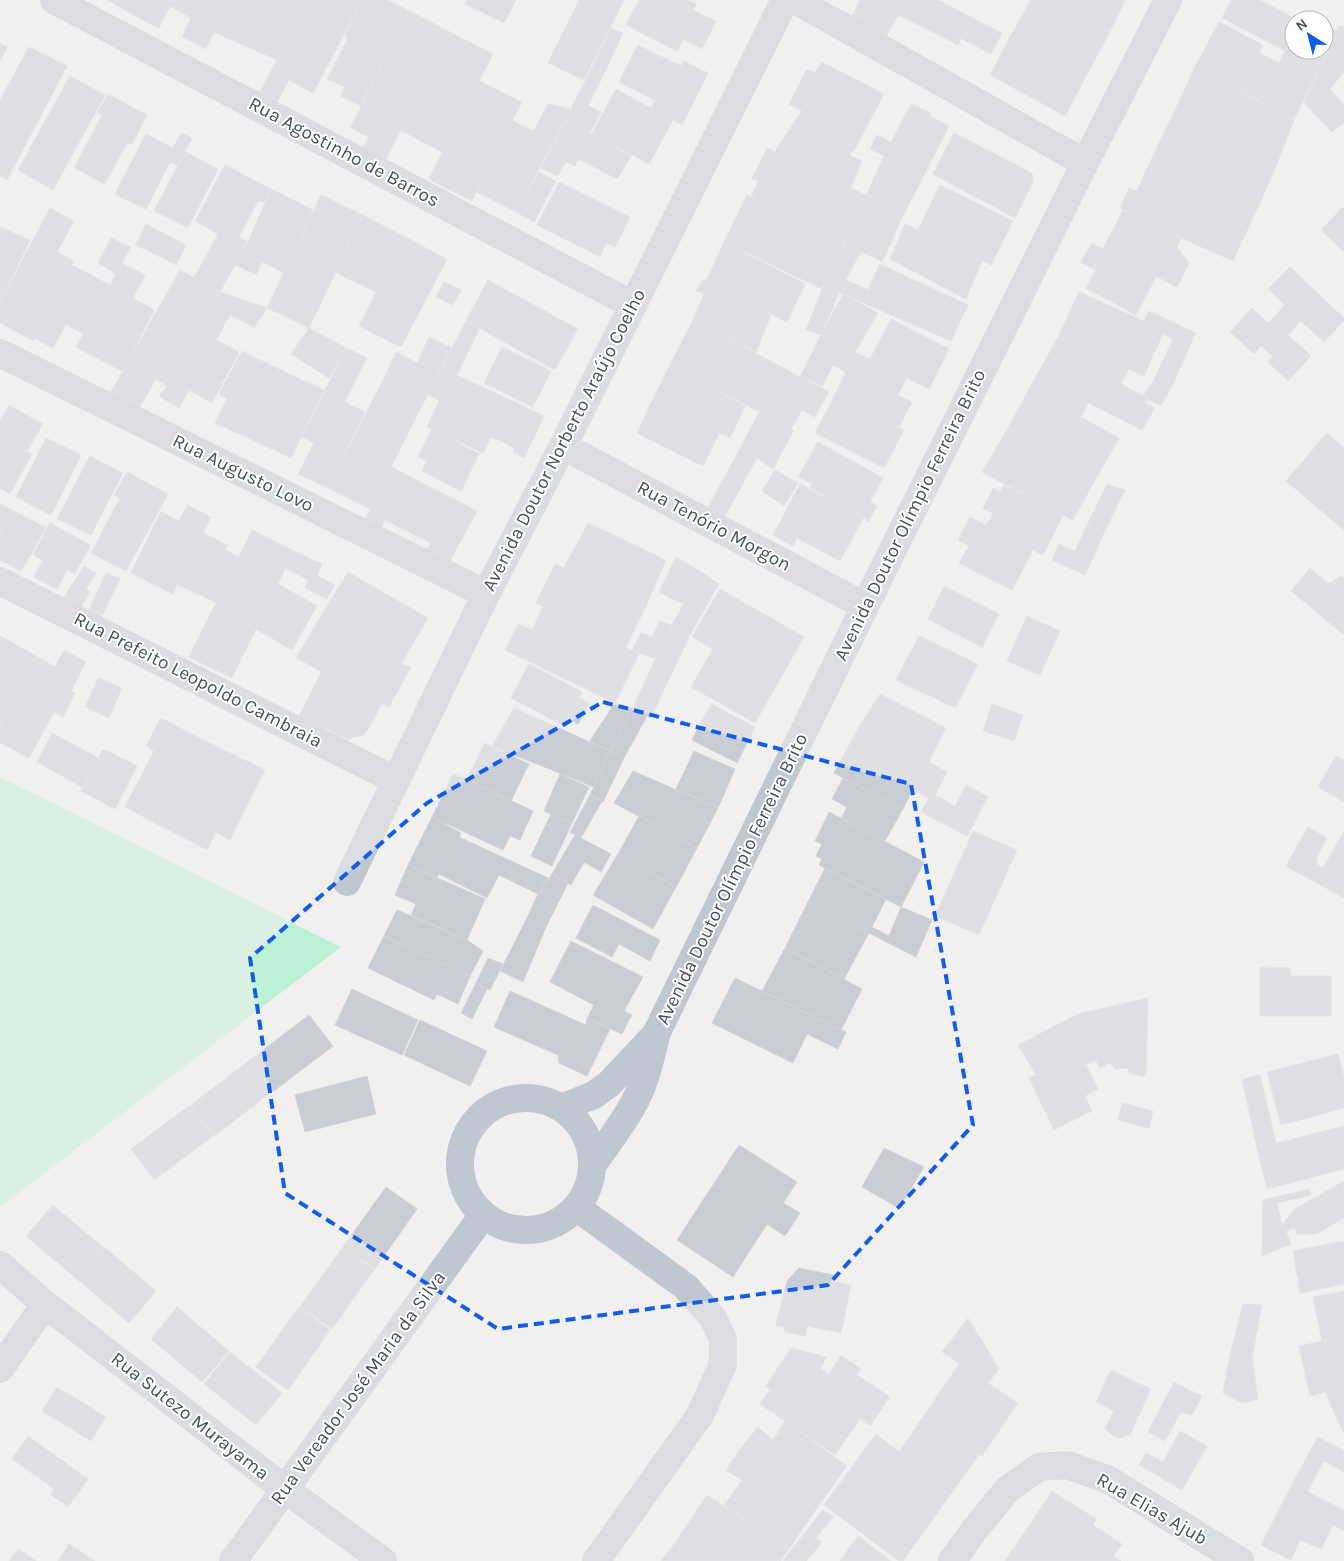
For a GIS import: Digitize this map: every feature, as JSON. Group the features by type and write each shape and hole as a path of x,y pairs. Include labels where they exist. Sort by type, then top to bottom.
{"street":[{"name":"Rua Agostinho de Barros","path":"54,0 633,305"},
{"name":"Avenida Doutor Norberto Araújo Coelho","path":"347,882 486,594 564,446 785,0"},
{"path":"795,0 1085,163"},
{"name":"Avenida Doutor Olímpio Ferreira Brito","path":"592,1165 615,1134 634,1102 647,1072 657,1032 864,606 1168,0"},
{"name":"Rua Augusto Lovo","path":"0,353 486,594"},
{"name":"Rua Tenório Morgon","path":"564,446 864,606"},
{"name":"Rua Prefeito Leopoldo Cambraia","path":"0,581 395,780"},
{"name":"Avenida Doutor Olímpio Ferreira Brito","path":"561,1108 594,1095 609,1084 657,1032"},
{"path":"519,1098 541,1099 561,1108 578,1123 589,1143 592,1165 588,1187 576,1207 561,1221 535,1230 521,1231 501,1226 483,1215 469,1199 460,1178 460,1156 466,1135 470,1129 479,1117 498,1104 519,1098"},
{"path":"576,1207 686,1287 713,1318 724,1340 723,1364 700,1415 596,1561"},
{"name":"Rua Vereador José Maria da Silva","path":"233,1561 483,1215"},
{"name":"Rua Sutezo Murayama","path":"0,1265 45,1304 286,1490 384,1561"},
{"path":"0,1369 45,1304"},
{"name":"Rua Elias Ajub","path":"952,1561 1008,1489 1039,1466 1067,1465 1107,1479 1240,1561"}],"highlighted area":[{"path":"603,702 911,784 973,1125 828,1285 498,1329 285,1193 250,958 427,803"}],"green space":[{"path":"0,777 341,947 0,1207"}],"building":[{"path":"107,0 149,0 139,18"},
{"path":"149,0 200,0 191,18 170,6 159,28 139,18"},
{"path":"200,0 253,0 234,41 214,32 206,49 182,37"},
{"path":"253,0 310,0 277,60 234,41"},
{"path":"310,0 362,0 313,93 289,80 277,102 259,93"},
{"path":"362,0 388,0 409,11 360,106 341,96 345,87 327,79 348,39 345,35"},
{"path":"467,0 516,0 504,23 465,4"},
{"path":"579,0 624,0 584,80 548,63"},
{"path":"639,0 687,0 696,4 693,10 716,21 702,49 684,39 677,51 626,25"},
{"path":"860,0 939,0 972,18 958,45 898,15 883,43 848,25"},
{"path":"1031,0 1044,0 1110,32 1085,78 1010,37"},
{"path":"1044,0 1125,0 1110,32"},
{"path":"1231,0 1260,0 1284,13 1284,50 1222,18"},
{"path":"409,11 450,32 385,161 362,149 369,137 350,128"},
{"path":"972,18 1002,33 991,54 962,39"},
{"path":"1219,22 1263,45 1259,53 1279,63 1259,100 1195,67"},
{"path":"1340,26 1344,26 1344,72 1330,89 1344,105 1344,123 1332,132 1304,103 1324,60 1334,60 1334,39"},
{"path":"611,28 623,33 601,80 589,74"},
{"path":"1334,30 1338,31 1334,39"},
{"path":"450,32 493,54 442,152 400,130"},
{"path":"1010,37 1085,78 1065,116 990,75"},
{"path":"0,43 7,47 0,61"},
{"path":"638,45 681,66 684,61 708,73 682,125 651,109 655,100 619,82"},
{"path":"29,47 67,66 7,180 0,176 0,100"},
{"path":"1284,54 1284,60 1324,60 1294,120 1259,100"},
{"path":"822,62 884,94 856,147 798,116 802,111 789,104 807,69 815,73"},
{"path":"1195,67 1294,120 1277,164 1175,110"},
{"path":"589,74 601,80 588,106 601,112 590,132 565,120"},
{"path":"70,76 105,95 53,190 18,170"},
{"path":"478,80 522,102 472,201 429,179"},
{"path":"616,89 673,120 649,164 592,134"},
{"path":"108,94 147,115 132,144 127,143 105,184 74,168 102,115 97,113"},
{"path":"548,104 571,109 516,212 477,192 512,121 534,131"},
{"path":"911,104 931,113 904,167 870,149 877,135 891,142"},
{"path":"1175,110 1277,164 1258,207 1151,160"},
{"path":"798,116 856,147 849,155 862,161 850,189 775,152"},
{"path":"929,116 949,126 923,177 904,167"},
{"path":"566,120 631,156 617,179 578,159 575,166 566,162 557,176 541,168"},
{"path":"181,133 192,138 178,166 170,162 146,209 115,194 146,134 173,148"},
{"path":"954,133 1032,173 1033,181 1015,218 933,174"},
{"path":"767,148 886,205 863,252 751,197 759,181 752,178"},
{"path":"185,152 218,169 188,228 154,211"},
{"path":"884,156 904,167 886,205 866,196"},
{"path":"1151,160 1258,207 1233,261 1120,208 1129,188 1137,191"},
{"path":"225,165 271,189 264,202 258,201 239,237 248,242 220,292 194,278 218,234 195,221"},
{"path":"904,167 923,177 901,220 882,212"},
{"path":"539,172 556,181 534,222 516,212"},
{"path":"559,182 630,217 615,247 606,243 600,257 537,225"},
{"path":"940,185 1013,221 991,265 918,230"},
{"path":"271,189 315,211 284,273 262,262 256,275 233,264 248,242"},
{"path":"321,195 363,215 309,328 267,308"},
{"path":"747,195 845,242 822,289 724,242"},
{"path":"50,208 74,221 57,252 74,261 34,341 0,323 0,303"},
{"path":"1344,208 1344,252 1321,230"},
{"path":"1123,210 1181,238 1177,247 1189,263 1177,287 1103,249"},
{"path":"882,212 901,220 882,262 863,252"},
{"path":"363,215 447,259 401,347 359,326 376,292 333,271"},
{"path":"146,224 186,245 176,265 136,245"},
{"path":"905,224 982,261 966,299 890,259"},
{"path":"0,227 30,240 0,303"},
{"path":"111,238 131,247 116,274 98,263"},
{"path":"724,242 805,284 787,322 706,281"},
{"path":"845,243 861,251 846,280 843,294 823,287"},
{"path":"1092,243 1156,277 1136,315 1086,288 1096,270 1081,262"},
{"path":"122,263 145,275 133,298 154,310 123,372 76,347"},
{"path":"880,264 968,305 951,341 843,294 846,280 868,290"},
{"path":"72,265 110,285 83,334 66,324 53,348 34,338"},
{"path":"1290,267 1344,318 1344,321 1324,342 1301,321 1288,335 1311,356 1288,381 1268,362 1273,357 1261,346 1254,354 1230,332 1252,308 1268,323 1285,305 1268,289"},
{"path":"180,270 220,292 168,386 156,379 138,410 110,394"},
{"path":"703,279 771,315 756,352 693,320 704,294 696,291"},
{"path":"488,280 578,329 555,370 466,321"},
{"path":"444,282 461,290 453,305 436,297"},
{"path":"823,287 839,293 821,335 806,330"},
{"path":"220,292 267,308 254,327 230,315 216,340 239,352 212,403 189,390 179,408 159,396 168,386"},
{"path":"1079,292 1144,321 1149,311 1196,333 1170,390 1153,382 1173,339 1163,334 1144,376 1058,337"},
{"path":"843,294 878,313 855,352 821,335"},
{"path":"891,319 949,349 929,389 870,359"},
{"path":"693,320 800,377 776,420 669,367"},
{"path":"466,321 479,329 457,375 442,368"},
{"path":"309,328 346,348 329,378 291,354"},
{"path":"821,335 855,352 846,372 833,365 822,386 800,377"},
{"path":"429,337 451,348 428,394 386,374 396,352 417,363"},
{"path":"1058,337 1129,369 1121,384 1143,396 1153,382 1170,390 1161,405 1146,399 1145,403 1155,408 1142,430 1088,403 1081,417 1029,389"},
{"path":"502,347 551,371 533,407 484,383"},
{"path":"346,348 367,358 345,402 365,412 328,488 298,474 314,443 302,437"},
{"path":"242,351 279,369 246,437 215,423 227,399 219,394"},
{"path":"855,352 907,377 898,395 912,402 899,427 835,395"},
{"path":"669,367 745,406 730,438 652,401"},
{"path":"442,368 544,416 524,458 513,452 515,448 491,437 483,453 427,427 439,401 428,394"},
{"path":"279,369 324,390 291,458 246,437"},
{"path":"386,374 428,394 370,509 328,488"},
{"path":"800,377 829,392 815,417 802,410 791,429 776,420"},
{"path":"1029,389 1119,438 1097,477 1008,428"},
{"path":"835,395 904,430 884,468 815,433"},
{"path":"652,401 719,433 703,466 637,433"},
{"path":"9,405 43,424 27,451 0,437 0,421"},
{"path":"759,412 776,420 757,458 740,449"},
{"path":"776,420 794,430 773,469 757,458"},
{"path":"1008,428 1097,477 1073,520 982,472"},
{"path":"432,429 479,454 461,491 422,471 427,461 418,457"},
{"path":"1327,433 1344,448 1344,530 1286,481"},
{"path":"0,437 32,454 10,494 0,488"},
{"path":"46,438 81,455 51,515 16,497"},
{"path":"818,442 883,478 870,502 877,506 868,522 864,517 810,488 812,484 798,477"},
{"path":"740,449 757,458 725,516 708,507"},
{"path":"90,456 123,473 91,535 57,519"},
{"path":"391,467 477,511 450,561 427,550 431,543 385,520 381,528 365,520"},
{"path":"775,470 798,483 784,506 762,491"},
{"path":"127,472 168,494 126,571 91,553 120,498 114,495"},
{"path":"800,484 864,517 840,561 797,538 793,546 773,535"},
{"path":"1107,484 1125,490 1104,533 1087,525"},
{"path":"1004,485 1063,515 1043,555 986,526 993,513 983,508 993,488 1000,492"},
{"path":"0,504 12,510 0,533"},
{"path":"187,505 211,517 173,594 131,573 161,512 179,521"},
{"path":"12,510 46,528 21,571 0,560 0,533"},
{"path":"970,517 1033,550 1012,590 959,563 969,546 958,540"},
{"path":"50,523 90,545 75,574 67,570 57,589 34,577 43,560 33,555"},
{"path":"588,523 666,560 645,608 564,568"},
{"path":"1087,525 1104,533 1085,575 1052,560 1059,544 1075,551"},
{"path":"252,530 294,551 232,678 189,657"},
{"path":"201,532 228,545 225,550 239,557 217,603 178,585"},
{"path":"294,551 322,564 317,575 335,585 327,599 305,588 309,580 286,569"},
{"path":"676,557 701,572 683,604 659,592"},
{"path":"555,564 645,608 626,647 536,603"},
{"path":"84,566 96,573 86,589 90,592 81,607 64,597"},
{"path":"1310,568 1329,584 1341,576 1344,578 1344,635 1291,591"},
{"path":"348,572 428,618 401,664 321,616"},
{"path":"701,572 719,584 691,633 672,625"},
{"path":"106,573 120,579 102,616 89,610"},
{"path":"278,584 317,606 292,650 256,629"},
{"path":"944,586 999,614 982,647 928,619"},
{"path":"720,589 804,637 776,686 692,637"},
{"path":"543,607 639,654 615,703 505,650 518,624 532,630"},
{"path":"321,616 401,664 411,667 389,707 296,658"},
{"path":"1027,616 1060,631 1040,675 1007,661"},
{"path":"660,621 672,625 656,659 632,650 641,633 652,637"},
{"path":"672,625 691,633 670,677 651,668"},
{"path":"0,636 38,657 0,727"},
{"path":"919,636 978,664 955,708 896,680"},
{"path":"713,649 776,686 755,723 691,687"},
{"path":"64,650 86,662 71,691 75,693 63,717 54,712 29,758 0,743 0,727 38,657 55,667"},
{"path":"529,664 582,692 579,698 589,703 578,724 570,720 566,727 511,698"},
{"path":"651,668 670,677 651,718 633,708"},
{"path":"321,672 382,703 369,728 363,735 347,739 299,716"},
{"path":"98,678 122,688 109,718 85,707"},
{"path":"880,694 946,728 929,762 860,725"},
{"path":"615,703 633,708 610,751 590,741"},
{"path":"711,704 755,727 737,763 692,740"},
{"path":"992,704 1023,715 1014,741 983,731"},
{"path":"514,708 610,751 594,787 492,746"},
{"path":"633,708 647,716 624,758 610,751"},
{"path":"161,718 202,739 157,824 125,807 154,751 146,746"},
{"path":"860,725 947,772 935,795 955,806 966,785 988,797 967,836 921,812 929,798 913,789 903,809 834,773"},
{"path":"52,733 98,758 82,787 37,762"},
{"path":"202,739 265,770 230,840 216,832 207,850 157,824"},
{"path":"485,743 529,764 511,801 467,779"},
{"path":"103,749 137,766 115,809 81,791"},
{"path":"610,751 624,758 603,802 590,795"},
{"path":"694,751 735,769 718,808 676,789"},
{"path":"1336,756 1344,760 1344,802 1318,787"},
{"path":"633,771 718,808 697,848 614,803"},
{"path":"453,774 533,811 520,840 510,836 503,850 432,817"},
{"path":"560,774 589,787 572,823 544,811"},
{"path":"843,778 903,809 885,841 841,819 847,807 832,799"},
{"path":"590,795 602,801 581,838 570,832"},
{"path":"829,812 924,862 901,907 819,865 822,859 816,856 822,844 815,841"},
{"path":"551,814 572,823 552,866 531,856"},
{"path":"639,816 697,848 676,887 618,854"},
{"path":"432,817 461,833 459,837 548,878 538,894 499,875 487,898 439,874 437,878 408,865"},
{"path":"1308,827 1327,838 1316,858 1318,865 1323,868 1344,831 1344,898 1286,866"},
{"path":"973,831 1017,850 979,935 935,916"},
{"path":"575,835 611,854 601,872 584,862 571,885 552,874"},
{"path":"618,854 676,887 653,929 593,895"},
{"path":"408,865 485,899 467,940 411,915 416,904 395,895"},
{"path":"825,868 886,899 872,927 889,936 901,907 932,920 916,957 808,902"},
{"path":"552,874 568,883 546,927 527,918 538,894"},
{"path":"808,902 869,933 844,979 785,948"},
{"path":"593,905 660,940 650,961 619,944 612,957 576,938"},
{"path":"397,910 467,940 483,951 470,976 384,936"},
{"path":"527,918 546,927 523,982 500,971"},
{"path":"384,936 470,976 458,1004 437,994 434,1000 368,968"},
{"path":"571,941 643,977 624,1011 632,1015 622,1034 587,1018 594,1005 550,982"},
{"path":"785,948 862,989 841,1030 762,991"},
{"path":"488,958 503,964 490,990 476,983"},
{"path":"1260,967 1290,968 1290,976 1331,976 1331,1016 1260,1016"},
{"path":"735,978 846,1032 838,1049 807,1034 793,1063 712,1023"},
{"path":"476,983 487,989 472,1019 461,1013"},
{"path":"352,989 418,1020 402,1055 335,1025"},
{"path":"510,991 586,1025 587,1018 610,1029 587,1076 559,1063 558,1055 494,1027"},
{"path":"1148,998 1146,1076 1130,1073 1127,1068 1115,1069 1110,1063 1099,1068 1096,1060 1086,1065 1098,1089 1085,1096 1092,1111 1054,1130 1029,1078 1036,1075 1018,1045 1078,1014"},
{"path":"309,1015 333,1046 274,1091 250,1060"},
{"path":"420,1020 487,1051 470,1086 404,1055"},
{"path":"1338,1054 1344,1078 1344,1108 1281,1125 1267,1072"},
{"path":"250,1060 273,1091 214,1136 191,1105"},
{"path":"1260,1075 1276,1143 1257,1148 1242,1079"},
{"path":"367,1076 376,1114 305,1132 295,1095"},
{"path":"1122,1103 1153,1111 1149,1128 1118,1120"},
{"path":"190,1105 213,1136 154,1180 131,1149"},
{"path":"1344,1126 1344,1169 1267,1189 1257,1148"},
{"path":"739,1145 797,1182 783,1203 800,1213 785,1236 767,1224 733,1277 677,1240"},
{"path":"884,1148 924,1167 899,1208 862,1187"},
{"path":"1344,1181 1344,1218 1316,1234 1297,1234 1295,1228 1286,1231 1291,1244 1262,1256 1263,1200 1309,1189 1311,1195 1277,1203 1282,1225 1295,1209"},
{"path":"386,1187 417,1209 375,1269 343,1247"},
{"path":"53,1205 104,1248 78,1280 26,1236"},
{"path":"1344,1241 1344,1284 1300,1293 1293,1251"},
{"path":"343,1247 374,1270 332,1329 300,1307"},
{"path":"105,1248 156,1291 129,1323 78,1280"},
{"path":"799,1268 833,1275 832,1281 851,1285 841,1333 807,1326 805,1336 785,1332 784,1327 776,1325 787,1281"},
{"path":"1344,1291 1344,1337 1322,1341 1313,1297"},
{"path":"1243,1304 1262,1305 1252,1357 1229,1359"},
{"path":"177,1307 229,1351 202,1382 151,1339"},
{"path":"299,1307 330,1330 288,1390 256,1367"},
{"path":"968,1318 999,1369 988,1383 942,1352"},
{"path":"1344,1337 1344,1387 1310,1396 1299,1346"},
{"path":"791,1348 827,1357 820,1368 829,1374 841,1355 861,1369 857,1375 890,1397 870,1426 860,1419 835,1455 760,1404 770,1390 765,1387"},
{"path":"230,1352 282,1393 256,1425 204,1384"},
{"path":"1252,1357 1258,1399 1242,1403 1223,1393 1229,1359"},
{"path":"959,1364 1018,1403 982,1456 923,1417"},
{"path":"1111,1370 1151,1389 1130,1435 1119,1438 1112,1435 1105,1428 1114,1411 1096,1402"},
{"path":"1174,1382 1202,1396 1192,1415 1181,1412 1165,1441 1148,1432"},
{"path":"57,1387 106,1417 91,1441 42,1411"},
{"path":"1344,1387 1344,1434 1325,1392"},
{"path":"923,1417 979,1454 954,1490 899,1452"},
{"path":"785,1421 847,1466 821,1502 741,1448 758,1427 773,1440"},
{"path":"1180,1431 1207,1446 1182,1490 1139,1465 1146,1453 1163,1462"},
{"path":"876,1434 954,1490 926,1529 848,1472"},
{"path":"28,1436 88,1479 68,1507 50,1494 54,1489 12,1459"},
{"path":"1318,1437 1344,1451 1344,1472 1324,1461 1307,1492 1292,1484"},
{"path":"741,1448 821,1502 789,1549 724,1505 742,1480 726,1470"},
{"path":"848,1472 926,1529 903,1561 899,1561 824,1505"},
{"path":"1292,1484 1344,1510 1344,1531 1333,1525 1321,1549 1300,1540 1291,1560 1261,1545"},
{"path":"1052,1491 1096,1519 1093,1525 1122,1544 1113,1556 1121,1561 1052,1561 1020,1539"},
{"path":"707,1495 789,1549 781,1561 701,1561 675,1543"},
{"path":"823,1510 833,1517 816,1538 822,1542 810,1557 795,1545"},
{"path":"858,1536 891,1561 840,1561"},
{"path":"1020,1539 1052,1561 1005,1561"},
{"path":"675,1543 701,1561 661,1561"},
{"path":"69,1544 95,1561 58,1561"},
{"path":"795,1545 810,1557 806,1561 783,1561"},
{"path":"18,1549 36,1561 9,1561"}]}
